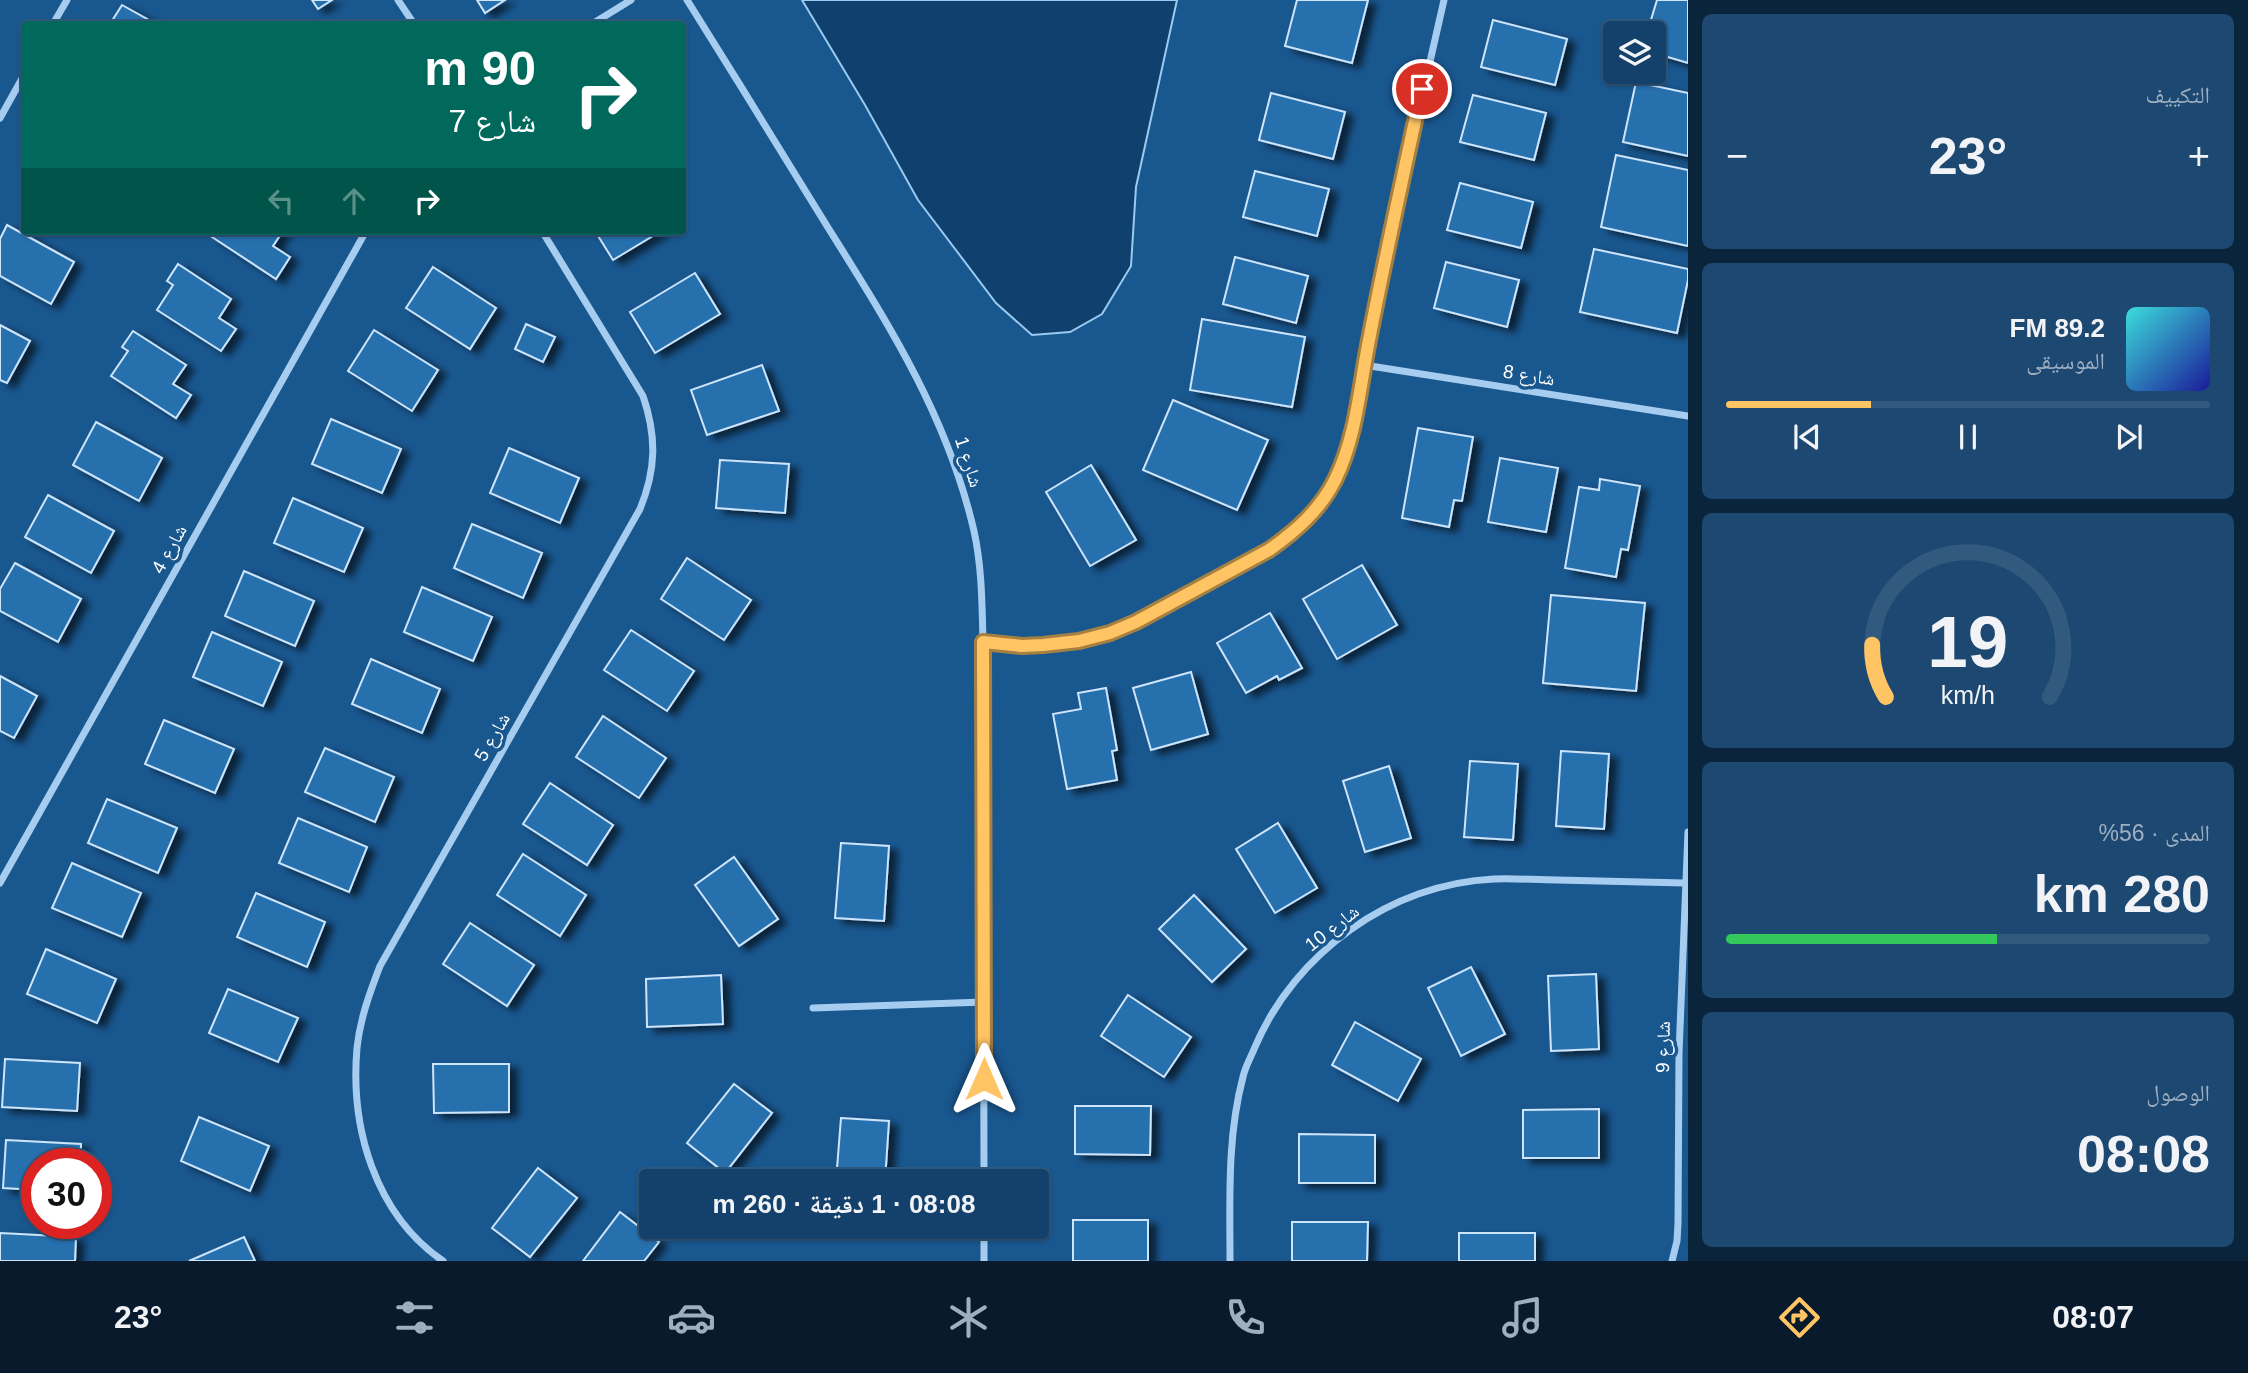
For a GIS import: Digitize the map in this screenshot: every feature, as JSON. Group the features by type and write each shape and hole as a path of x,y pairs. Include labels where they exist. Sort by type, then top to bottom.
{"street":[{"path":"55,21 67,0"},
{"path":"398,0 412,21"},
{"path":"597,21 631,0"},
{"name":"شارع 1","path":"687,0 906,354 941,426 960,479 974,533 982,587 983,642 984,1169"},
{"path":"983,642 1043,645 1079,641 1110,633 1136,622 1269,550 1289,536 1322,502 1344,460 1356,414 1405,164 1444,0"},
{"path":"0,118 21,80"},
{"name":"شارع 4","path":"0,883 364,235"},
{"name":"شارع 5","path":"443,1261 407,1229 386,1199 370,1166 361,1129 356,1088 357,1046 365,1005 380,966 640,509 649,488 654,465 651,419 643,396 544,235"},
{"name":"شارع 8","path":"1364,365 1688,416"},
{"name":"شارع 9","path":"1672,1261 1678,1223 1678,1053 1688,832"},
{"name":"شارع 10","path":"1230,1261 1230,1158 1234,1116 1244,1073 1266,1022 1297,976 1338,938 1385,908 1437,888 1492,879 1684,883"},
{"path":"813,1008 984,1002"},
{"path":"984,1239 984,1261"}],"water":[{"path":"802,0 1177,0 1136,187 1131,266 1102,314 1070,332 1032,335 996,303 918,200"}],"building":[{"path":"312,0 332,0 318,9"},
{"path":"477,0 505,0 485,13"},
{"path":"1297,0 1368,0 1352,63 1285,46"},
{"path":"1657,0 1688,0 1688,63 1666,57 1666,21 1651,21"},
{"path":"122,5 151,21 112,21"},
{"path":"1493,20 1567,39 1555,85 1481,67"},
{"path":"1636,84 1688,93 1688,156 1623,142"},
{"path":"1271,93 1345,112 1333,159 1259,140"},
{"path":"1473,95 1546,113 1534,160 1460,142"},
{"path":"1616,155 1688,170 1688,246 1601,227"},
{"path":"1255,171 1329,189 1317,236 1243,217"},
{"path":"1460,183 1533,202 1521,248 1447,230"},
{"path":"7,225 74,262 51,304 0,276 0,239"},
{"path":"280,235 273,246 290,257 276,279 212,237"},
{"path":"597,235 654,235 613,260"},
{"path":"1594,249 1688,269 1677,333 1580,312"},
{"path":"1235,257 1308,276 1296,323 1223,304"},
{"path":"1446,262 1519,280 1507,327 1434,308"},
{"path":"178,264 231,299 219,318 236,329 221,351 157,310 173,285 167,281"},
{"path":"433,267 496,308 470,349 406,308"},
{"path":"695,273 720,314 655,353 630,312"},
{"path":"1202,319 1305,337 1292,407 1190,390"},
{"path":"526,324 555,337 543,362 515,349"},
{"path":"0,325 30,341 7,383 0,380"},
{"path":"374,330 438,370 412,411 348,371"},
{"path":"133,331 186,365 173,384 191,395 176,418 111,376 128,351 122,347"},
{"path":"762,365 779,411 707,435 691,390"},
{"path":"1173,400 1268,440 1237,510 1143,470"},
{"path":"331,419 401,449 382,493 312,464"},
{"path":"96,422 162,458 139,501 73,465"},
{"path":"1418,428 1473,437 1462,501 1454,500 1449,527 1402,518"},
{"path":"509,448 579,478 560,523 490,493"},
{"path":"1500,458 1558,468 1546,532 1488,522"},
{"path":"720,460 789,464 785,513 716,508"},
{"path":"1091,465 1136,540 1090,566 1046,492"},
{"path":"1600,479 1640,486 1628,550 1621,549 1616,577 1565,568 1579,487 1599,490"},
{"path":"48,495 114,531 91,573 25,537"},
{"path":"293,498 363,528 344,572 274,543"},
{"path":"472,524 542,553 523,598 454,568"},
{"path":"687,558 751,600 724,640 661,599"},
{"path":"15,563 81,599 58,642 0,611 0,589"},
{"path":"1362,565 1397,625 1337,659 1303,599"},
{"path":"244,571 314,601 295,646 225,616"},
{"path":"422,587 492,617 473,661 404,632"},
{"path":"1551,595 1645,603 1636,691 1543,683"},
{"path":"1270,613 1302,668 1279,680 1277,676 1246,693 1217,643"},
{"path":"631,630 694,671 667,711 604,670"},
{"path":"212,632 282,662 263,706 193,677"},
{"path":"371,659 440,689 422,733 352,704"},
{"path":"1191,672 1208,734 1151,750 1133,688"},
{"path":"0,676 37,696 14,738 0,731"},
{"path":"1106,688 1117,750 1112,751 1117,780 1067,789 1053,714 1081,709 1078,693"},
{"path":"603,716 666,758 639,798 576,757"},
{"path":"164,720 234,749 215,793 145,764"},
{"path":"325,748 394,777 375,822 305,792"},
{"path":"1561,751 1609,754 1604,829 1556,826"},
{"path":"1470,761 1518,764 1513,840 1464,837"},
{"path":"1389,766 1411,838 1365,852 1343,781"},
{"path":"550,783 613,825 587,865 523,824"},
{"path":"107,799 177,828 158,873 88,843"},
{"path":"298,818 367,847 349,892 279,863"},
{"path":"1278,823 1317,888 1275,913 1236,849"},
{"path":"841,843 889,846 884,921 835,918"},
{"path":"523,854 586,895 560,936 497,895"},
{"path":"734,857 778,919 739,946 695,885"},
{"path":"72,863 141,893 122,937 52,908"},
{"path":"256,893 325,922 307,967 237,937"},
{"path":"1194,895 1246,949 1212,982 1159,929"},
{"path":"470,923 534,965 507,1006 443,964"},
{"path":"46,949 116,979 97,1023 27,994"},
{"path":"1471,967 1505,1034 1461,1056 1428,988"},
{"path":"1596,974 1599,1049 1551,1051 1548,976"},
{"path":"721,975 723,1024 647,1027 646,979"},
{"path":"228,989 298,1018 278,1062 209,1033"},
{"path":"1128,995 1191,1037 1164,1077 1101,1036"},
{"path":"1355,1022 1421,1059 1398,1101 1332,1065"},
{"path":"5,1059 80,1063 77,1111 2,1107"},
{"path":"433,1064 509,1064 509,1112 434,1113"},
{"path":"734,1084 772,1113 728,1169 720,1169 687,1143"},
{"path":"1075,1106 1151,1106 1150,1155 1075,1154"},
{"path":"1599,1109 1599,1158 1523,1158 1523,1110"},
{"path":"199,1117 269,1146 250,1191 181,1161"},
{"path":"841,1118 889,1121 886,1169 837,1169"},
{"path":"1299,1134 1375,1135 1375,1183 1299,1183"},
{"path":"6,1140 81,1144 81,1148 21,1148 21,1189 3,1188"},
{"path":"538,1168 577,1198 530,1257 492,1228"},
{"path":"620,1212 639,1227 639,1239 655,1239 659,1242 644,1261 583,1261"},
{"path":"1073,1220 1148,1220 1148,1261 1073,1261"},
{"path":"1292,1222 1368,1222 1367,1261 1292,1261"},
{"path":"0,1233 21,1234 21,1239 76,1239 75,1261 0,1261"},
{"path":"1459,1233 1535,1233 1535,1261 1459,1261"},
{"path":"244,1237 255,1261 189,1261"}],"route":[{"path":"984,1079 983,642 1043,645 1079,641 1110,633 1136,622 1269,550 1307,520 1322,502 1344,460 1356,414 1384,264 1422,89"}]}
